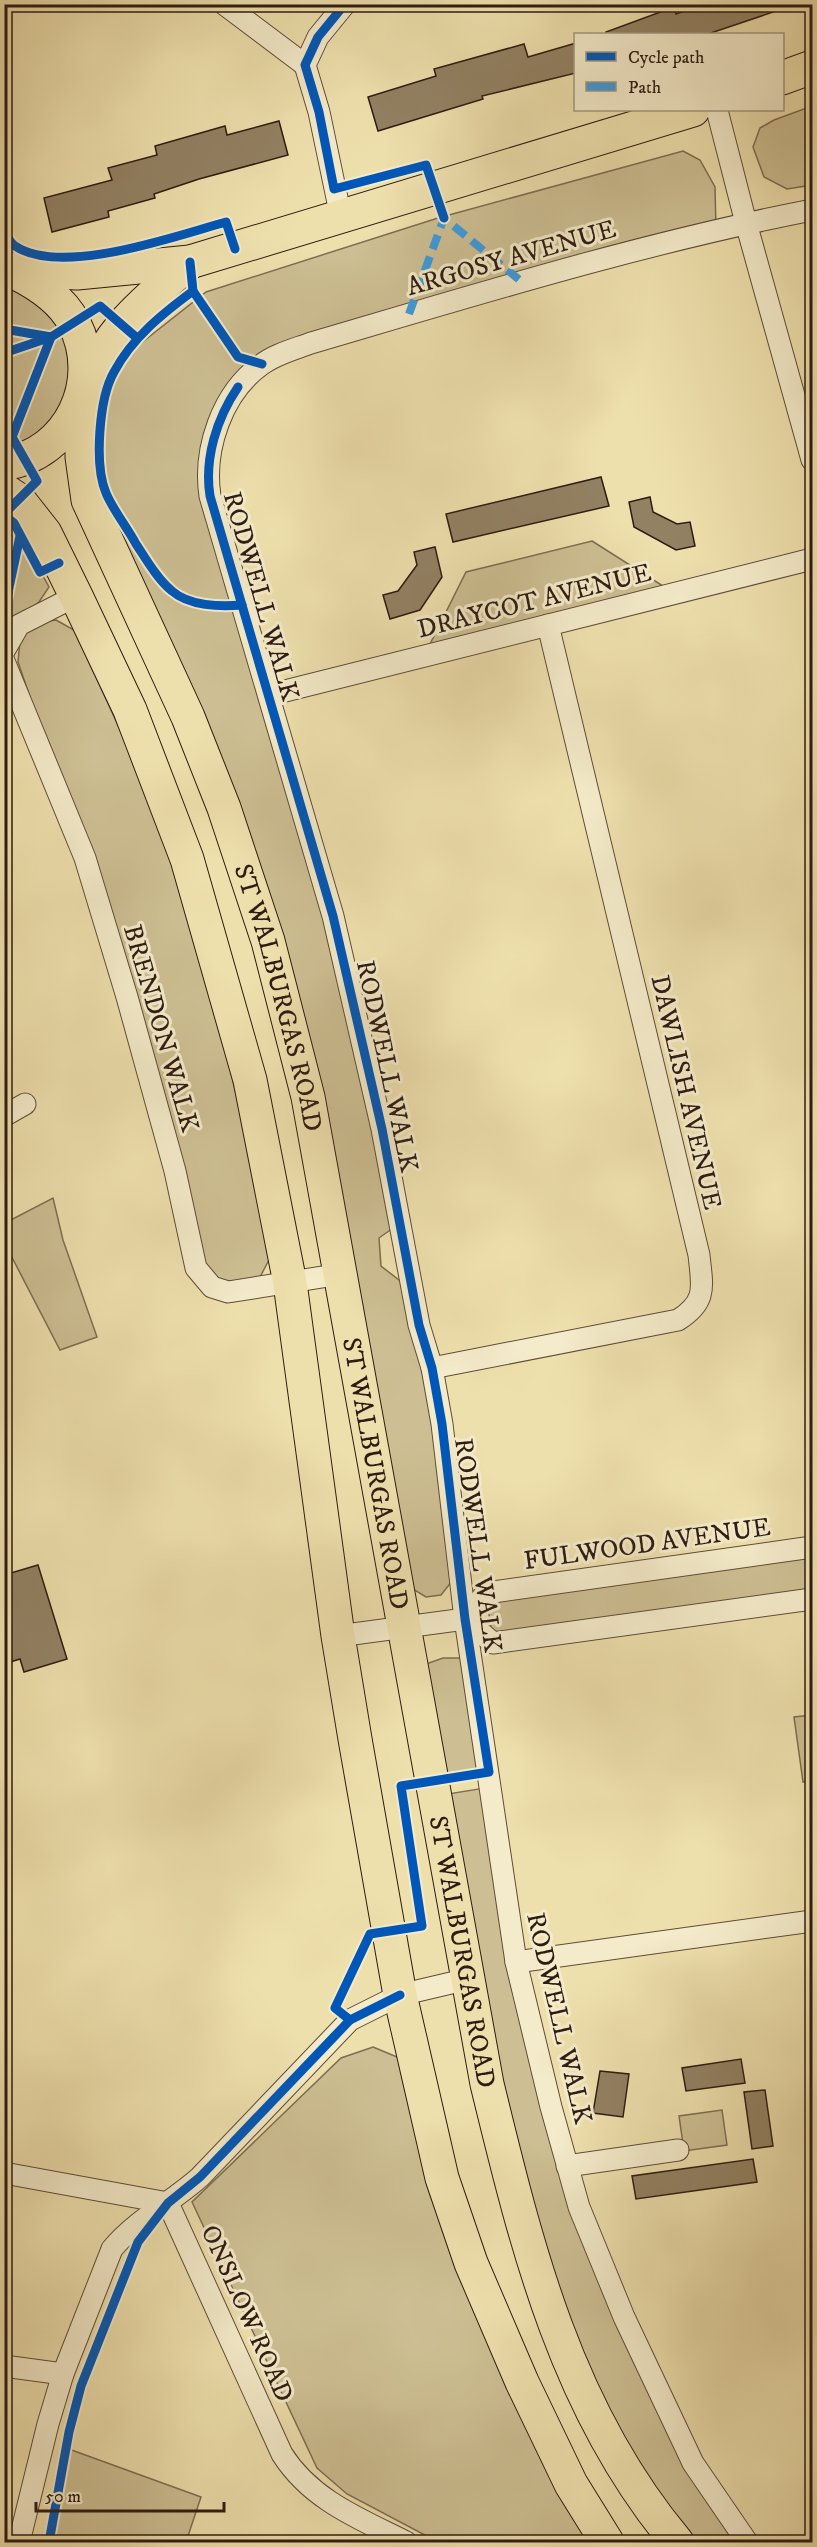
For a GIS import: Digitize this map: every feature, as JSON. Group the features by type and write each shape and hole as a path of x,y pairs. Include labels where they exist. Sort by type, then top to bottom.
{"main road":[{"path":"784,78 813,67"},
{"path":"6,268 77,273 190,262 690,111"},
{"path":"4,464 25,458 45,448 59,435 83,396 97,360 121,324 190,262"},
{"name":"ST WALBURGAS ROAD","path":"6,268 32,280 51,295 74,322 82,344 82,457 88,500 188,717 224,808 268,941 308,1097 487,2084 517,2205 537,2275 557,2330 604,2439 627,2476 677,2542"},
{"name":"ST WALBURGAS ROAD","path":"4,490 18,500 45,534 76,596 130,710 187,859 250,1080 290,1283 338,1636 400,1995 442,2178 471,2263 522,2382 570,2484 607,2542"}],"street":[{"path":"305,65 318,37 345,4"},
{"path":"239,8 305,65 319,111 341,217"},
{"path":"717,111 746,223 813,460"},
{"name":"ARGOSY AVENUE","path":"238,387 262,364 311,343 600,259 746,223 813,210"},
{"name":"RODWELL WALK","path":"238,387 219,423 207,478 210,496 349,979 382,1129 419,1325 432,1368 465,1619 516,1962 579,2207 624,2317 693,2463 747,2542"},
{"name":"DRAYCOT AVENUE","path":"269,695 813,559"},
{"path":"4,651 19,625 76,596"},
{"name":"DAWLISH AVENUE","path":"432,1368 678,1320 698,1302 703,1288 699,1255 548,624"},
{"name":"BRENDON WALK","path":"4,661 84,858 127,997 175,1171 196,1268 212,1287 228,1292 341,1274"},
{"path":"4,1116 25,1104"},
{"name":"FULWOOD AVENUE","path":"465,1619 486,1593 813,1547"},
{"path":"338,1636 465,1619 493,1643 813,1599"},
{"path":"516,1962 813,1921"},
{"path":"19,2542 48,2424 63,2374 112,2249 125,2234 204,2173 350,2020 400,1995 468,1979"},
{"path":"567,2166 678,2150"},
{"path":"4,2173 168,2203"},
{"name":"ONSLOW ROAD","path":"168,2203 282,2454 295,2475 316,2494 341,2510 406,2542"},
{"path":"4,2366 63,2374"}],"shaded area":[{"path":"812,106 812,185 787,189 764,177 753,147 760,128 774,120"},
{"path":"683,151 700,160 715,187 716,229 311,343 238,386 207,478 275,714 396,1226 379,1238 381,1266 413,1291 460,1571 441,1595 426,1597 398,1580 268,941 94,513 88,407 126,355 206,292 438,218"},
{"path":"5,285 27,294 44,307 57,324 66,343 69,363 68,384 61,405 49,425 34,437 5,450"},
{"path":"5,515 14,523 49,587 39,602 5,629"},
{"path":"592,541 663,586 429,646 466,572"},
{"path":"56,620 74,630 142,780 191,920 229,1063 271,1256 258,1281 212,1287 85,858 18,662 20,640 35,623"},
{"path":"53,1198 63,1240 97,1337 60,1350 4,1242 5,1223"},
{"path":"812,1547 812,1599 493,1643 486,1593"},
{"path":"443,1658 473,1658 489,1772 432,1780 426,1664"},
{"path":"812,1715 812,1780 803,1782 794,1717"},
{"path":"491,1787 524,1998 624,2317 748,2542 677,2542 557,2330 435,1796"},
{"path":"373,2047 414,2064 441,2175 607,2542 438,2542 347,2494 317,2468 192,2202 341,2058"},
{"path":"722,2110 727,2145 684,2151 679,2116"},
{"path":"66,2448 201,2497 186,2542 48,2542"}],"building":[{"path":"703,4 785,4 785,8 711,33 606,33 674,7 676,14"},
{"path":"524,44 528,57 574,44 574,73 482,96 483,99 378,131 368,97 436,76 434,69"},
{"path":"279,121 288,155 199,179 154,194 155,198 108,211 109,217 52,232 44,198 112,180 108,168 157,155 155,146 225,126 227,135"},
{"path":"601,477 609,506 453,542 446,514"},
{"path":"650,497 653,512 677,524 690,522 695,546 676,550 634,527 629,502"},
{"path":"435,547 442,577 420,610 390,619 383,595 398,591 417,565 414,552"},
{"path":"38,1565 67,1659 24,1672 20,1659 4,1664 4,1575"},
{"path":"741,2059 745,2083 686,2091 682,2068"},
{"path":"600,2071 629,2074 623,2117 593,2113"},
{"path":"765,2090 773,2146 752,2149 744,2092"},
{"path":"753,2159 757,2182 636,2199 632,2176"}],"marked path":[{"path":"409,314 444,218 522,282"}],"cycle path":[{"path":"345,4 318,37 305,65 319,112 334,189 426,165 444,218"},
{"path":"4,232 15,246 35,254 61,257 89,256 149,244 226,222 235,249"},
{"path":"190,262 193,291 139,337 121,360 109,384 100,432 102,481 116,512 148,563 167,586 179,596 196,603 242,605"},
{"path":"193,291 238,357 262,364"},
{"path":"4,353 51,337 100,306 137,338"},
{"path":"4,329 51,337 12,437"},
{"path":"238,387 224,412 214,439 209,467 210,496 333,916 382,1129 419,1325 432,1368 442,1424 465,1619 489,1772 401,1786 422,1926 370,1934 335,2008 350,2020"},
{"path":"4,438 12,437 37,481 4,514"},
{"path":"4,515 14,523 40,572 59,563"},
{"path":"4,611 20,536"},
{"path":"49,2542 69,2432 81,2386 138,2242 168,2203 200,2177 350,2020 400,1995"}]}
